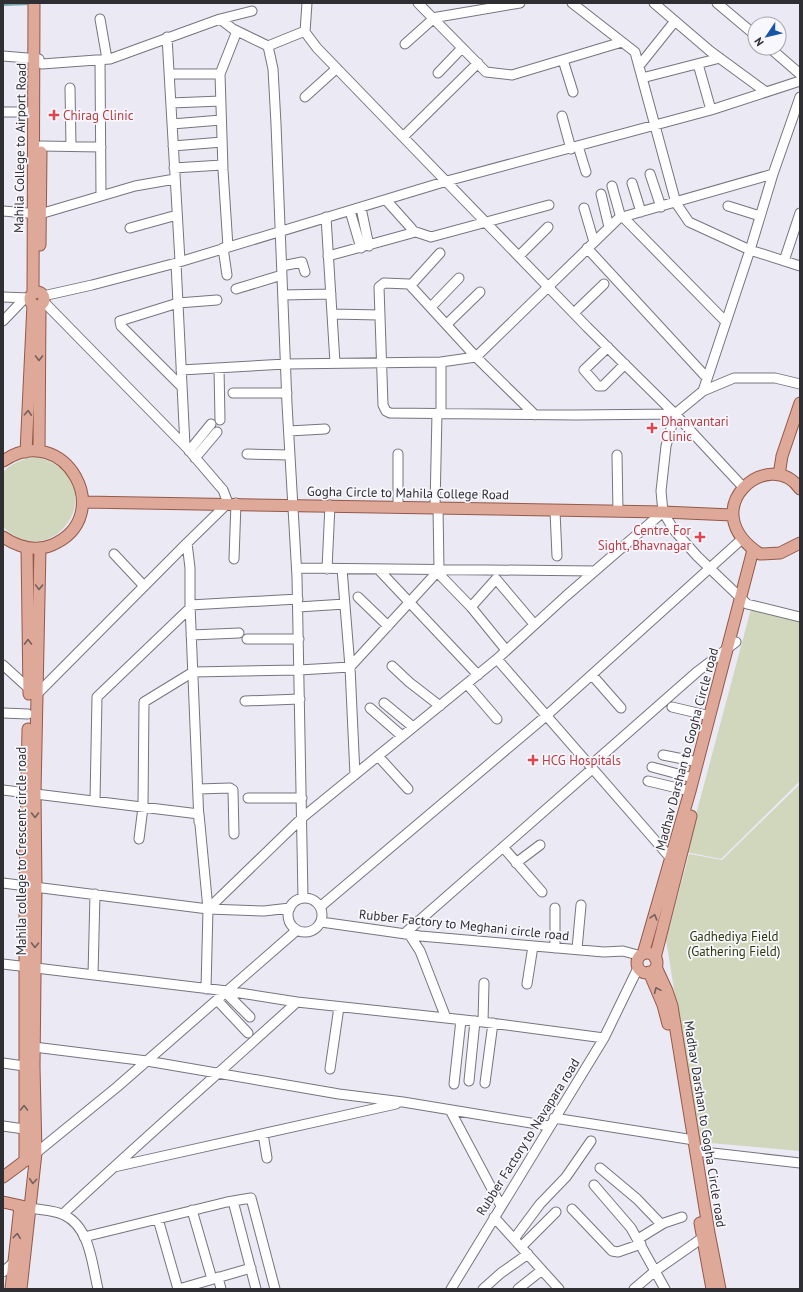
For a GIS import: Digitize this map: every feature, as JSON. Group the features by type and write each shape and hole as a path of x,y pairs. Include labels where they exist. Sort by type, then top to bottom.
{"main road":[{"name":"Mahila College to Airport Road","path":"34,3 38,29 40,60 41,146 36,213"},
{"name":"Mahila College to Airport Road","path":"38,29 41,3"},
{"name":"Mahila College to Airport Road","path":"38,451 34,112 40,60"},
{"name":"Mahila College to Airport Road","path":"26,452 36,298"},
{"path":"779,475 782,456 800,403"},
{"path":"3,461 18,453 38,451 49,453 63,460 74,472 81,486 83,502 80,517 72,531 60,541 40,548 27,548 14,545 3,537"},
{"path":"800,489 797,485 779,475 767,475 755,478 743,487 735,500 732,515 735,527 742,539 756,552 780,553 800,544"},
{"name":"Gogha Circle to Mahila College Road","path":"83,502 398,506 732,515"},
{"name":"Mahila college to Crescent circle road","path":"24,1161 29,1130 31,886 28,714 32,691 27,548"},
{"name":"Mahila college to Crescent circle road","path":"30,793 32,691 40,548"},
{"name":"Madhav Darshan to Gogha Circle road","path":"645,964 675,862 756,552"},
{"name":"Madhav Darshan to Gogha Circle road","path":"675,862 693,778 732,645"},
{"path":"645,964 665,1012 692,1143 712,1289"},
{"name":"Mahila college to Crescent circle road","path":"29,1066 34,1046 30,967"},
{"name":"Mahila college to Crescent circle road","path":"25,1207 36,1153 29,1130"},
{"path":"3,1177 36,1153"},
{"path":"3,1202 25,1207"},
{"path":"11,1289 14,1262 25,1207"},
{"path":"21,1289 25,1207"},
{"name":"Madhav Darshan to Gogha Circle road","path":"705,1235 720,1289"}],"street":[{"path":"307,3 305,31 317,48 574,313 675,414 743,487"},
{"path":"418,3 486,72 512,75 622,42"},
{"path":"405,44 432,18 520,3"},
{"path":"572,3 635,52 676,203 689,222 750,250 800,266"},
{"path":"654,3 720,58 766,92"},
{"path":"717,3 747,29"},
{"path":"3,56 40,60 103,59 220,18 252,12"},
{"path":"220,18 237,31 268,46 305,31"},
{"path":"100,19 103,59 101,196"},
{"path":"639,66 676,21"},
{"path":"227,275 220,74 237,31"},
{"path":"167,37 177,215 178,303 181,370 190,452"},
{"path":"268,46 273,69 292,504 297,568 303,817 303,898"},
{"path":"438,73 462,48"},
{"path":"779,56 800,74"},
{"path":"642,78 720,58"},
{"path":"563,60 573,92"},
{"path":"403,137 478,63"},
{"path":"698,64 711,110"},
{"path":"305,97 336,69"},
{"path":"169,74 220,74"},
{"path":"3,296 36,298 178,262 280,230 361,208 447,182 654,124 711,110 800,81"},
{"path":"70,88 71,146"},
{"path":"703,391 725,321 750,250 773,174 800,97"},
{"path":"171,103 221,102"},
{"path":"3,112 34,112"},
{"path":"562,116 586,172"},
{"path":"172,124 222,120"},
{"path":"173,146 222,142"},
{"path":"41,146 101,147"},
{"path":"174,168 222,165"},
{"path":"650,174 661,207"},
{"path":"181,370 286,364 441,362 476,357 609,227 622,217 676,203 773,174"},
{"path":"3,210 36,213 135,186 175,179"},
{"path":"632,183 641,212"},
{"path":"612,186 622,217 725,321"},
{"path":"600,194 609,227"},
{"path":"386,200 413,231 431,237 549,205"},
{"path":"728,206 760,216"},
{"path":"361,208 365,247"},
{"path":"584,208 591,245 707,378"},
{"path":"350,210 365,247"},
{"path":"784,261 800,213"},
{"path":"130,228 177,215"},
{"path":"326,217 335,363"},
{"path":"519,256 548,227"},
{"path":"328,256 410,235 413,231"},
{"path":"411,285 440,253"},
{"path":"236,289 302,262 305,272"},
{"path":"431,307 459,278"},
{"path":"536,415 476,357 411,285 406,282 381,284 378,291 383,405 386,411 390,413 536,415 675,414"},
{"path":"574,313 604,284"},
{"path":"447,324 480,292"},
{"path":"283,295 331,294"},
{"path":"3,321 36,298"},
{"path":"36,298 190,452 223,490 232,503 234,559"},
{"path":"182,387 120,323 121,320 178,303 217,300"},
{"path":"332,314 379,315"},
{"path":"608,347 584,370 598,386 604,386 625,364"},
{"path":"441,362 437,507 438,571 471,607 506,650"},
{"path":"219,368 220,420"},
{"path":"800,384 775,378 734,378 703,391 675,414 666,446 661,492 663,512 674,530 744,601 800,617"},
{"path":"233,393 287,393"},
{"path":"190,452 214,428"},
{"path":"289,431 325,429"},
{"path":"247,454 290,455"},
{"path":"398,454 398,506"},
{"path":"618,455 618,511"},
{"path":"3,665 32,691 144,586 187,543 232,503"},
{"path":"327,569 330,505"},
{"path":"555,511 557,556"},
{"path":"208,909 303,817 497,659 534,624 663,512"},
{"path":"318,906 347,884 546,716 709,567 742,539"},
{"path":"187,543 190,568 190,607 199,822 208,909 206,989"},
{"path":"114,554 144,586"},
{"path":"297,568 438,571 595,571"},
{"path":"342,569 350,666 355,775"},
{"path":"379,570 478,675"},
{"path":"139,839 143,807 144,702 193,672 300,670 350,666 438,571"},
{"path":"471,607 496,579 534,624"},
{"path":"358,597 388,626"},
{"path":"95,801 97,697 190,607 298,603 345,604"},
{"path":"191,635 239,633"},
{"path":"247,639 299,639"},
{"path":"446,1018 423,957 407,934 698,671 732,645"},
{"path":"497,659 675,862"},
{"path":"392,666 409,682 440,706"},
{"path":"592,674 621,708"},
{"path":"466,684 497,719"},
{"path":"245,701 300,699"},
{"path":"384,703 413,727"},
{"path":"672,707 710,716"},
{"path":"370,708 402,736"},
{"path":"3,713 28,714"},
{"path":"663,755 698,762"},
{"path":"378,756 408,789"},
{"path":"652,767 693,778"},
{"path":"648,781 690,791"},
{"path":"198,789 230,788 233,790 234,834"},
{"path":"3,790 199,814 199,822"},
{"path":"248,798 302,798"},
{"path":"516,863 540,844"},
{"path":"503,847 542,892"},
{"path":"3,884 31,886 208,909 264,911 290,908"},
{"path":"93,975 95,894"},
{"path":"303,898 318,906 346,926"},
{"path":"36,1153 147,1061 272,951 292,924 290,908 293,903 303,898"},
{"path":"577,949 581,905"},
{"path":"264,911 308,932 318,927 321,922 318,906"},
{"path":"555,948 556,908"},
{"name":"Rubber Factory to Meghani circle road","path":"321,922 407,934 604,952 645,964"},
{"path":"527,984 533,946"},
{"path":"3,964 206,989 297,1002 494,1023 604,1038"},
{"name":"Rubber Factory to Navapara road","path":"450,1289 604,1038 625,997 633,990 645,964"},
{"path":"469,1081 484,983"},
{"path":"226,992 250,1017"},
{"path":"217,1000 248,1033"},
{"path":"63,1214 112,1167 219,1074 297,1002"},
{"path":"330,1069 339,1007"},
{"path":"454,1084 461,1020"},
{"path":"485,1083 494,1023"},
{"path":"34,1046 147,1061 219,1074 450,1110 552,1122 692,1143 800,1164"},
{"path":"3,1063 29,1066"},
{"path":"354,1113 356,1096"},
{"path":"112,1167 403,1102"},
{"path":"450,1110 501,1206"},
{"path":"3,1126 29,1130"},
{"path":"262,1134 267,1158"},
{"path":"514,1239 534,1212 566,1177 591,1141"},
{"path":"600,1168 637,1199 661,1224"},
{"path":"594,1185 625,1219 640,1242 665,1289"},
{"path":"84,1237 192,1210 251,1198 275,1289"},
{"path":"233,1201 256,1289"},
{"path":"25,1207 63,1214 74,1222 84,1237 98,1289"},
{"path":"572,1209 612,1251 618,1252 640,1242 661,1224 682,1217"},
{"path":"192,1210 215,1278 221,1289"},
{"path":"521,1247 556,1212"},
{"path":"494,1217 556,1286 545,1289"},
{"path":"158,1218 179,1289 196,1286 215,1278 251,1268"},
{"path":"634,1289 655,1271 705,1235"},
{"path":"483,1289 505,1270 528,1254"},
{"path":"3,1272 14,1262"},
{"path":"518,1289 542,1270"}],"green space":[{"path":"37,457 60,468 73,484 75,501 70,519 59,533 43,540 23,539 3,527 3,472 18,462"},
{"path":"751,609 800,621 800,781 721,859 686,852"},
{"name":"Gadhediya Field (Gathering Field)","path":"800,784 800,1151 699,1142 666,940 689,854 722,860"}],"waterway":[{"path":"3,5 31,4"}],"place":[{"name":"Chirag Clinic","path":"54,115"},
{"name":"Dhanvantari Clinic","path":"652,428"},
{"name":"Centre For Sight, Bhavnagar","path":"700,537"},
{"name":"HCG Hospitals","path":"533,760"}]}
